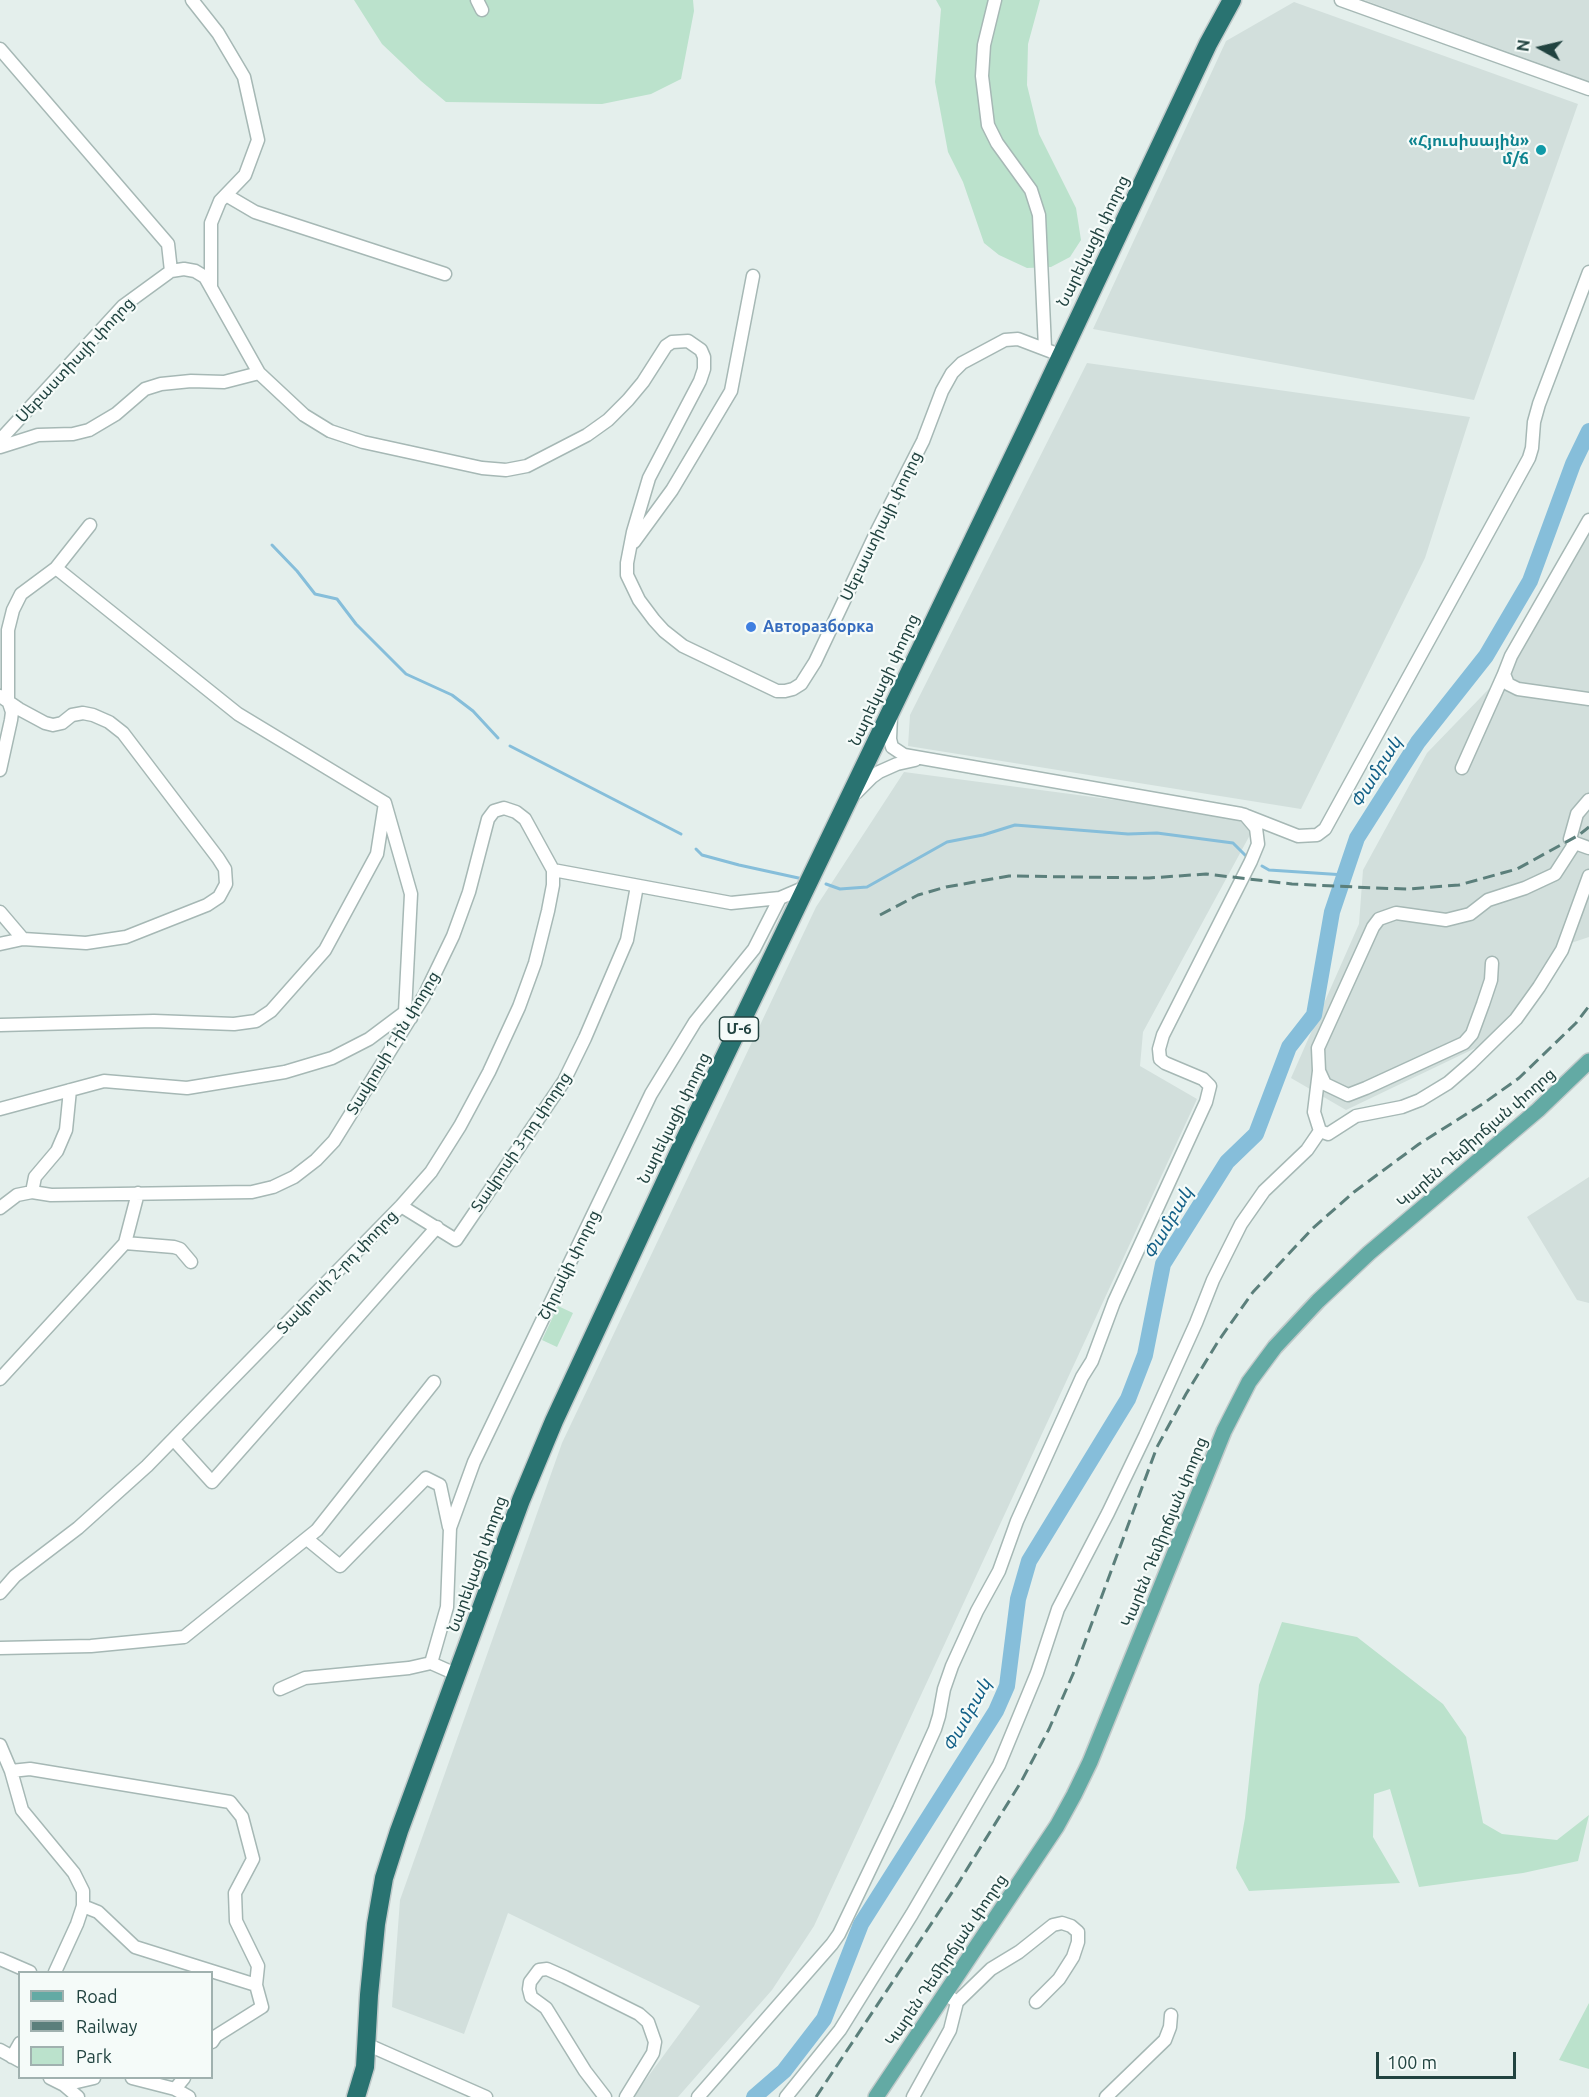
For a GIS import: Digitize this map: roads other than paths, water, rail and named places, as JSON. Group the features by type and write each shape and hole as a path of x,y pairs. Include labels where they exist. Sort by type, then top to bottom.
{"highway":[{"name":"Նարեկացի փողոց","path":"357,2097 362,2081 376,1924 384,1878 399,1831 522,1500 554,1421 684,1141 891,709 1052,351 1232,0"}],"main road":[{"name":"Կարեն Դեմիրճյան փողոց","path":"876,2097 951,1998 1057,1827 1074,1795 1090,1762 1224,1431 1250,1382 1275,1347 1318,1301 1369,1253 1538,1110 1589,1061"}],"street":[{"path":"192,0 218,33 244,77 258,140 245,176 220,201 211,223 211,286"},
{"path":"995,0 984,45 982,76 988,125 997,143 1031,190 1039,215 1052,351"},
{"path":"1341,0 1589,89"},
{"path":"0,49 168,244 171,271"},
{"path":"226,195 255,212 445,274"},
{"name":"Սեբաստիայի փողոց","path":"0,440 123,306 171,271 184,269 195,271 205,277 259,373 304,416 330,431 363,442 482,468 506,470 527,466 587,435 608,420 628,400 643,382 666,346 672,342 688,341 701,350 704,357 704,369 700,381 649,478 637,515 627,563 627,575 639,600 664,631 683,646 777,691 793,690 806,679 815,662 877,531 923,441 942,391 952,373 962,363 1005,340 1018,339 1052,351"},
{"path":"891,709 892,747 904,755 1245,815 1298,836 1317,835 1325,829 1529,458 1539,404 1589,272"},
{"path":"630,548 672,490 731,391 753,276"},
{"path":"0,447 38,435 73,434 89,430 116,414 145,389 161,384 191,381 224,382 259,373"},
{"path":"1462,768 1511,656 1589,519"},
{"path":"0,770 12,712 4,698 8,630 13,610 21,594 56,568 90,525"},
{"path":"0,1109 104,1081 188,1088 285,1072 332,1058 369,1040 408,1015 411,894 385,803 238,714 56,568"},
{"path":"1504,674 1508,684 1518,689 1589,699"},
{"path":"0,944 23,939 86,943 126,937 207,905 219,897 226,885 225,869 218,858 123,733 109,722 83,713 72,715 62,723 53,725 45,723 18,709 4,698"},
{"path":"848,801 879,772 897,764 925,759"},
{"path":"1589,800 1573,823 1570,840 1589,848"},
{"path":"0,1025 154,1021 234,1024 256,1021 271,1011 325,950 377,854 385,803"},
{"name":"Տավրոսի 1-ին փողոց","path":"0,1208 17,1195 32,1192 51,1195 252,1192 273,1188 294,1177 316,1160 334,1141 408,1015 424,996 453,936 469,892 488,819 494,811 504,808 516,812 525,819 553,870"},
{"path":"698,2097 839,1934 935,1729 952,1666 976,1611 999,1571 1017,1521 1082,1377 1092,1360 1114,1302 1206,1102 1210,1086 1203,1079 1165,1063 1160,1059 1159,1049 1162,1035 1258,844 1256,828 1245,815"},
{"path":"1320,1131 1314,1112 1318,1048 1373,927 1379,919 1396,913 1446,920 1470,914 1488,900 1525,888 1556,874 1575,843"},
{"path":"553,870 731,903 780,898 808,886"},
{"name":"Տավրոսի 2-րդ փողոց","path":"0,1593 15,1576 45,1555 102,1508 174,1440 401,1206 431,1172 489,1072 519,1007 535,963 548,911 553,885 553,870"},
{"path":"1320,1131 1328,1134 1356,1116 1402,1107 1420,1100 1448,1083 1472,1063 1516,1019 1539,987 1562,950 1589,876"},
{"name":"Տավրոսի 3-րդ փողոց","path":"401,1206 456,1240 564,1081 627,940 637,886"},
{"name":"Շիրակի փողոց","path":"431,1663 447,1607 450,1528 474,1462 651,1094 695,1022 754,950 780,898"},
{"path":"0,912 23,939"},
{"path":"1318,1071 1325,1084 1348,1095 1464,1042 1472,1034 1483,1005 1491,980 1491,963"},
{"path":"32,1192 35,1177 57,1151 66,1130 70,1090"},
{"path":"786,2097 840,2030 912,1914 999,1765 1037,1673 1058,1609 1140,1446 1236,1233 1264,1191 1307,1149 1320,1131"},
{"path":"0,1380 124,1244 138,1193"},
{"path":"174,1440 212,1482 437,1227"},
{"path":"124,1244 180,1248 192,1262"},
{"path":"0,1648 91,1646 184,1637 317,1530 434,1382"},
{"path":"307,1539 340,1566 426,1478 440,1485 450,1528"},
{"path":"280,1689 304,1678 409,1668 431,1663 458,1675"},
{"path":"0,1745 11,1771 22,1810 74,1873 83,1891 82,1906 68,1947 56,1971"},
{"path":"11,1771 30,1769 230,1802 242,1816 254,1859 236,1893 236,1921 258,1966 256,1985 262,2007 216,2036 213,2040"},
{"path":"82,1906 98,1912 135,1947 211,1971"},
{"path":"913,2097 950,2030 951,1998 1019,1952 1053,1925 1062,1923 1071,1926 1078,1932 1078,1942 1073,1957 1059,1979 1036,2002"},
{"path":"0,1959 28,1971"},
{"path":"605,2097 590,2078 546,2008 531,1997 530,1982 539,1970 547,1969 565,1977 639,2014 648,2022 655,2042 653,2053 626,2097"},
{"path":"213,1971 256,1985"},
{"path":"1106,2097 1165,2040 1170,2027 1171,2015"},
{"path":"366,2044 486,2097"},
{"path":"0,2050 16,2059"},
{"path":"52,2079 64,2085 78,2097"},
{"path":"64,2085 90,2079"},
{"path":"136,2079 176,2089 189,2097"},
{"path":"176,2089 183,2079"}],"waterway":[{"name":"Փամբակ","path":"754,2097 784,2071 824,2019 861,1924 996,1711 1007,1686 1018,1599 1029,1561 1128,1399 1145,1355 1163,1264 1227,1162 1256,1134 1289,1047 1314,1015 1332,912 1357,838 1418,742 1486,656 1530,581 1573,464 1589,431"},
{"path":"272,545 315,594 337,599 356,624 406,674 452,695 473,711 498,738"},
{"path":"510,746 681,834"},
{"path":"826,884 840,889 867,887 947,842 983,835 1015,825 1128,834 1157,833 1233,843 1246,856"},
{"path":"696,849 702,855 803,879"},
{"path":"1262,866 1269,870 1345,875"}],"railway":[{"path":"880,915 918,895 946,887 1009,876 1149,878 1206,874 1292,884 1376,888 1408,889 1459,885 1517,869 1579,835 1589,827"},
{"path":"816,2097 959,1882 1021,1782 1049,1729 1073,1674 1157,1447 1219,1340 1253,1292 1312,1229 1354,1192 1419,1144 1519,1078 1576,1023 1589,1006"}],"place":[{"name":"«Հյուսիսային» մ/ճ","path":"1541,150"},
{"name":"Авторазборка","path":"751,627"}]}
